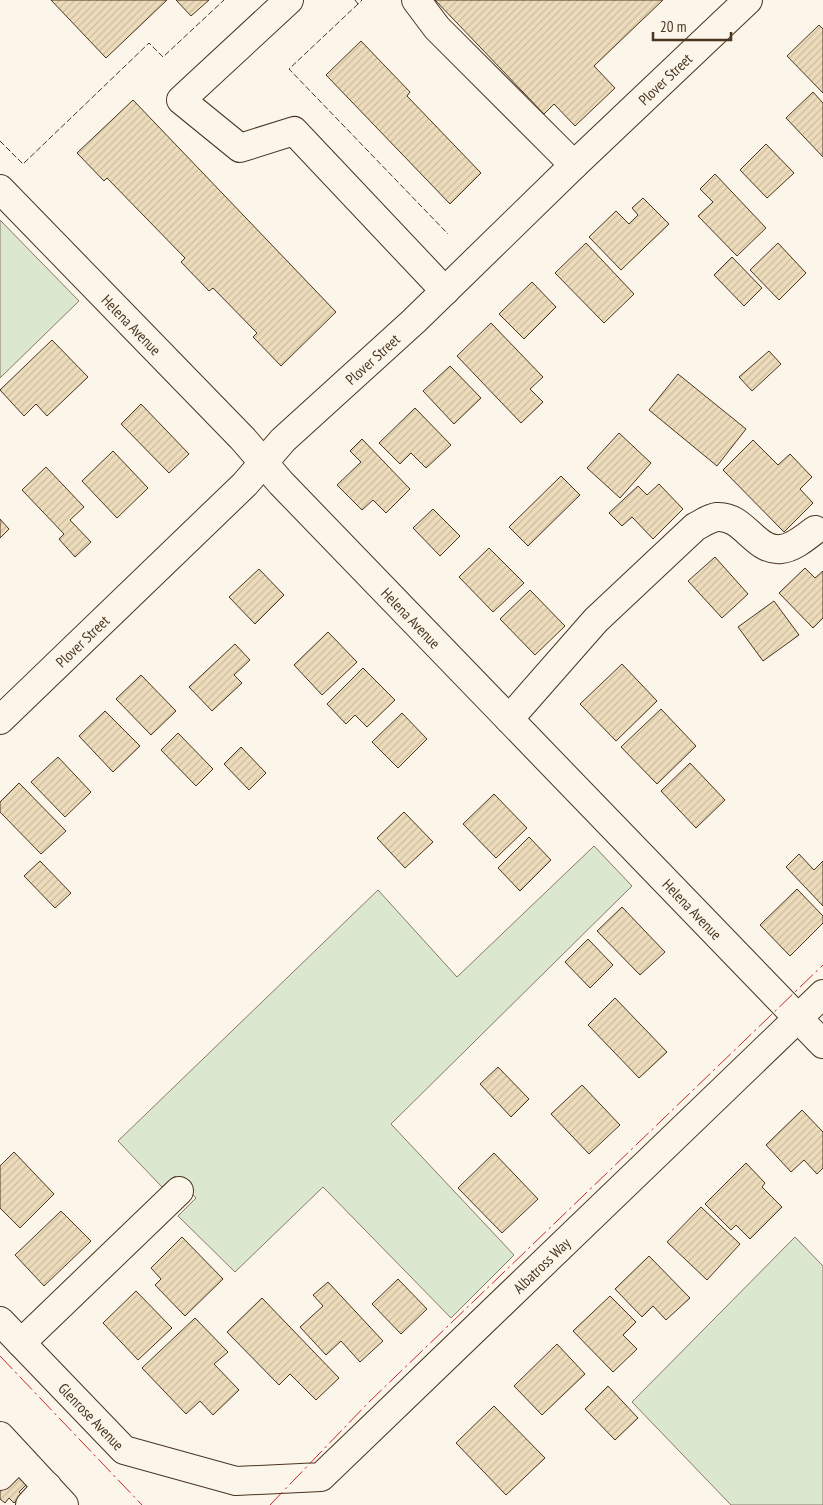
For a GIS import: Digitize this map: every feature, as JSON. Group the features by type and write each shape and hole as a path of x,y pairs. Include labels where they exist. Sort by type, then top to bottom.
{"street":[{"path":"289,0 182,100 240,148 294,131 445,291"},
{"path":"416,0 437,28 574,165"},
{"name":"Plover Street","path":"0,720 245,484 283,440 445,291 574,165 748,0"},
{"name":"Helena Avenue","path":"0,189 823,1044"},
{"path":"509,719 596,620 695,527 715,517 728,518 765,546 781,549 796,544 815,530"},
{"name":"Albatross Way","path":"236,1481 321,1477 823,994"},
{"path":"20,1343 179,1192"},
{"name":"Glenrose Avenue","path":"0,1322 124,1450 236,1481"},
{"path":"0,1436 19,1457 47,1499"},
{"path":"0,1476 19,1457"}],"green space":[{"path":"0,220 79,301 0,378"},
{"path":"594,846 632,886 391,1124 514,1255 451,1318 323,1187 235,1272 178,1216 196,1198 175,1176 162,1187 118,1141 378,890 457,977"},
{"path":"795,1237 823,1266 823,1505 731,1505 632,1402"}],"building":[{"path":"51,0 167,0 106,58"},
{"path":"176,0 209,0 191,16"},
{"path":"435,0 663,0 594,66 615,88 575,126 554,104 544,114"},
{"path":"819,25 823,29 823,93 787,56"},
{"path":"361,41 410,92 407,96 481,173 450,204 326,75"},
{"path":"813,92 823,103 823,157 786,118"},
{"path":"133,100 336,312 281,366 253,337 257,333 213,288 209,291 181,262 185,258 107,178 104,181 77,153"},
{"path":"766,144 794,173 767,198 740,170"},
{"path":"715,174 766,228 737,256 698,216 713,202 700,189"},
{"path":"643,198 669,224 621,270 589,237 616,211 629,224 638,215 632,208"},
{"path":"586,243 634,294 604,323 555,273"},
{"path":"778,243 806,273 779,300 750,270"},
{"path":"732,257 762,288 744,306 714,275"},
{"path":"532,282 556,307 524,339 499,314"},
{"path":"491,323 543,377 530,389 543,402 521,423 457,356"},
{"path":"52,340 88,377 47,416 36,404 24,416 0,390"},
{"path":"769,351 781,364 752,391 739,377"},
{"path":"450,366 481,398 454,424 423,391"},
{"path":"678,374 746,429 717,466 649,410"},
{"path":"141,404 189,454 169,473 121,424"},
{"path":"415,408 451,445 426,468 411,453 400,464 379,443"},
{"path":"619,433 651,463 620,498 587,468"},
{"path":"362,439 410,489 386,513 373,500 362,510 337,485 361,462 350,451"},
{"path":"753,440 778,465 790,454 812,477 800,489 813,503 784,532 723,470"},
{"path":"113,451 148,488 117,518 82,481"},
{"path":"46,467 84,507 70,520 91,542 75,557 59,539 64,534 22,490"},
{"path":"561,476 580,495 528,546 509,527"},
{"path":"659,484 683,509 653,539 632,517 622,526 609,513 638,486 647,495"},
{"path":"433,509 460,536 440,556 413,528"},
{"path":"0,519 9,529 0,538"},
{"path":"489,548 524,583 493,612 459,577"},
{"path":"715,557 748,594 722,618 688,581"},
{"path":"805,568 815,578 823,571 823,618 813,628 779,593"},
{"path":"259,569 284,595 255,624 229,597"},
{"path":"530,590 565,626 535,655 500,619"},
{"path":"774,601 799,635 763,661 738,627"},
{"path":"328,632 357,662 322,695 294,665"},
{"path":"235,644 250,660 234,675 242,683 212,711 189,687"},
{"path":"622,664 657,701 616,741 580,704"},
{"path":"363,668 395,700 367,727 355,715 346,724 327,704"},
{"path":"141,675 176,711 151,735 116,699"},
{"path":"661,709 696,746 657,784 621,747"},
{"path":"105,711 140,746 113,772 79,736"},
{"path":"402,713 427,739 398,768 372,742"},
{"path":"178,733 213,769 196,786 161,750"},
{"path":"241,747 266,773 249,790 224,764"},
{"path":"58,757 91,792 65,817 31,782"},
{"path":"690,763 725,800 696,828 661,791"},
{"path":"19,783 66,831 41,854 0,812 0,802"},
{"path":"494,794 527,828 496,858 463,824"},
{"path":"404,812 433,842 405,868 377,838"},
{"path":"529,837 551,860 520,891 498,868"},
{"path":"799,854 814,870 823,861 823,906 786,867"},
{"path":"40,861 71,893 55,908 24,876"},
{"path":"797,889 823,916 823,923 790,956 760,925"},
{"path":"622,907 665,952 640,975 597,931"},
{"path":"588,939 613,965 590,988 565,962"},
{"path":"615,998 667,1052 639,1078 588,1025"},
{"path":"498,1067 529,1099 511,1117 480,1084"},
{"path":"582,1085 620,1125 589,1154 551,1114"},
{"path":"802,1110 823,1132 823,1168 817,1174 804,1160 791,1172 766,1145"},
{"path":"14,1152 54,1194 20,1228 0,1208 0,1166"},
{"path":"494,1153 538,1199 502,1233 458,1188"},
{"path":"746,1163 765,1183 762,1187 782,1207 750,1239 736,1225 731,1230 705,1204"},
{"path":"701,1207 740,1244 707,1280 667,1242"},
{"path":"61,1211 91,1241 44,1286 15,1255"},
{"path":"182,1237 223,1279 185,1316 155,1285 161,1279 151,1268"},
{"path":"649,1256 690,1298 666,1320 653,1306 642,1317 615,1289"},
{"path":"398,1279 427,1309 401,1334 372,1304"},
{"path":"328,1282 383,1341 360,1362 341,1341 326,1355 300,1327 323,1306 313,1295"},
{"path":"136,1291 172,1328 138,1360 103,1323"},
{"path":"610,1296 636,1322 623,1335 637,1349 613,1372 573,1331"},
{"path":"262,1298 339,1378 316,1400 290,1374 279,1385 227,1332"},
{"path":"195,1318 228,1352 214,1364 239,1390 213,1415 200,1401 186,1414 142,1368"},
{"path":"557,1344 585,1374 542,1415 514,1386"},
{"path":"608,1386 638,1418 615,1440 585,1409"},
{"path":"494,1406 545,1458 506,1495 456,1443"},
{"path":"17,1464 27,1484 19,1492 22,1495 14,1503 9,1498 5,1503 0,1499 0,1480"}],"fence":[{"path":"0,141 23,164 149,43 163,57 224,0"},
{"path":"355,0 358,4 362,0"},
{"path":"358,4 289,69 448,234"}],"power":[{"path":"270,1505 369,1402 823,965"},
{"path":"0,1356 142,1505"}]}
